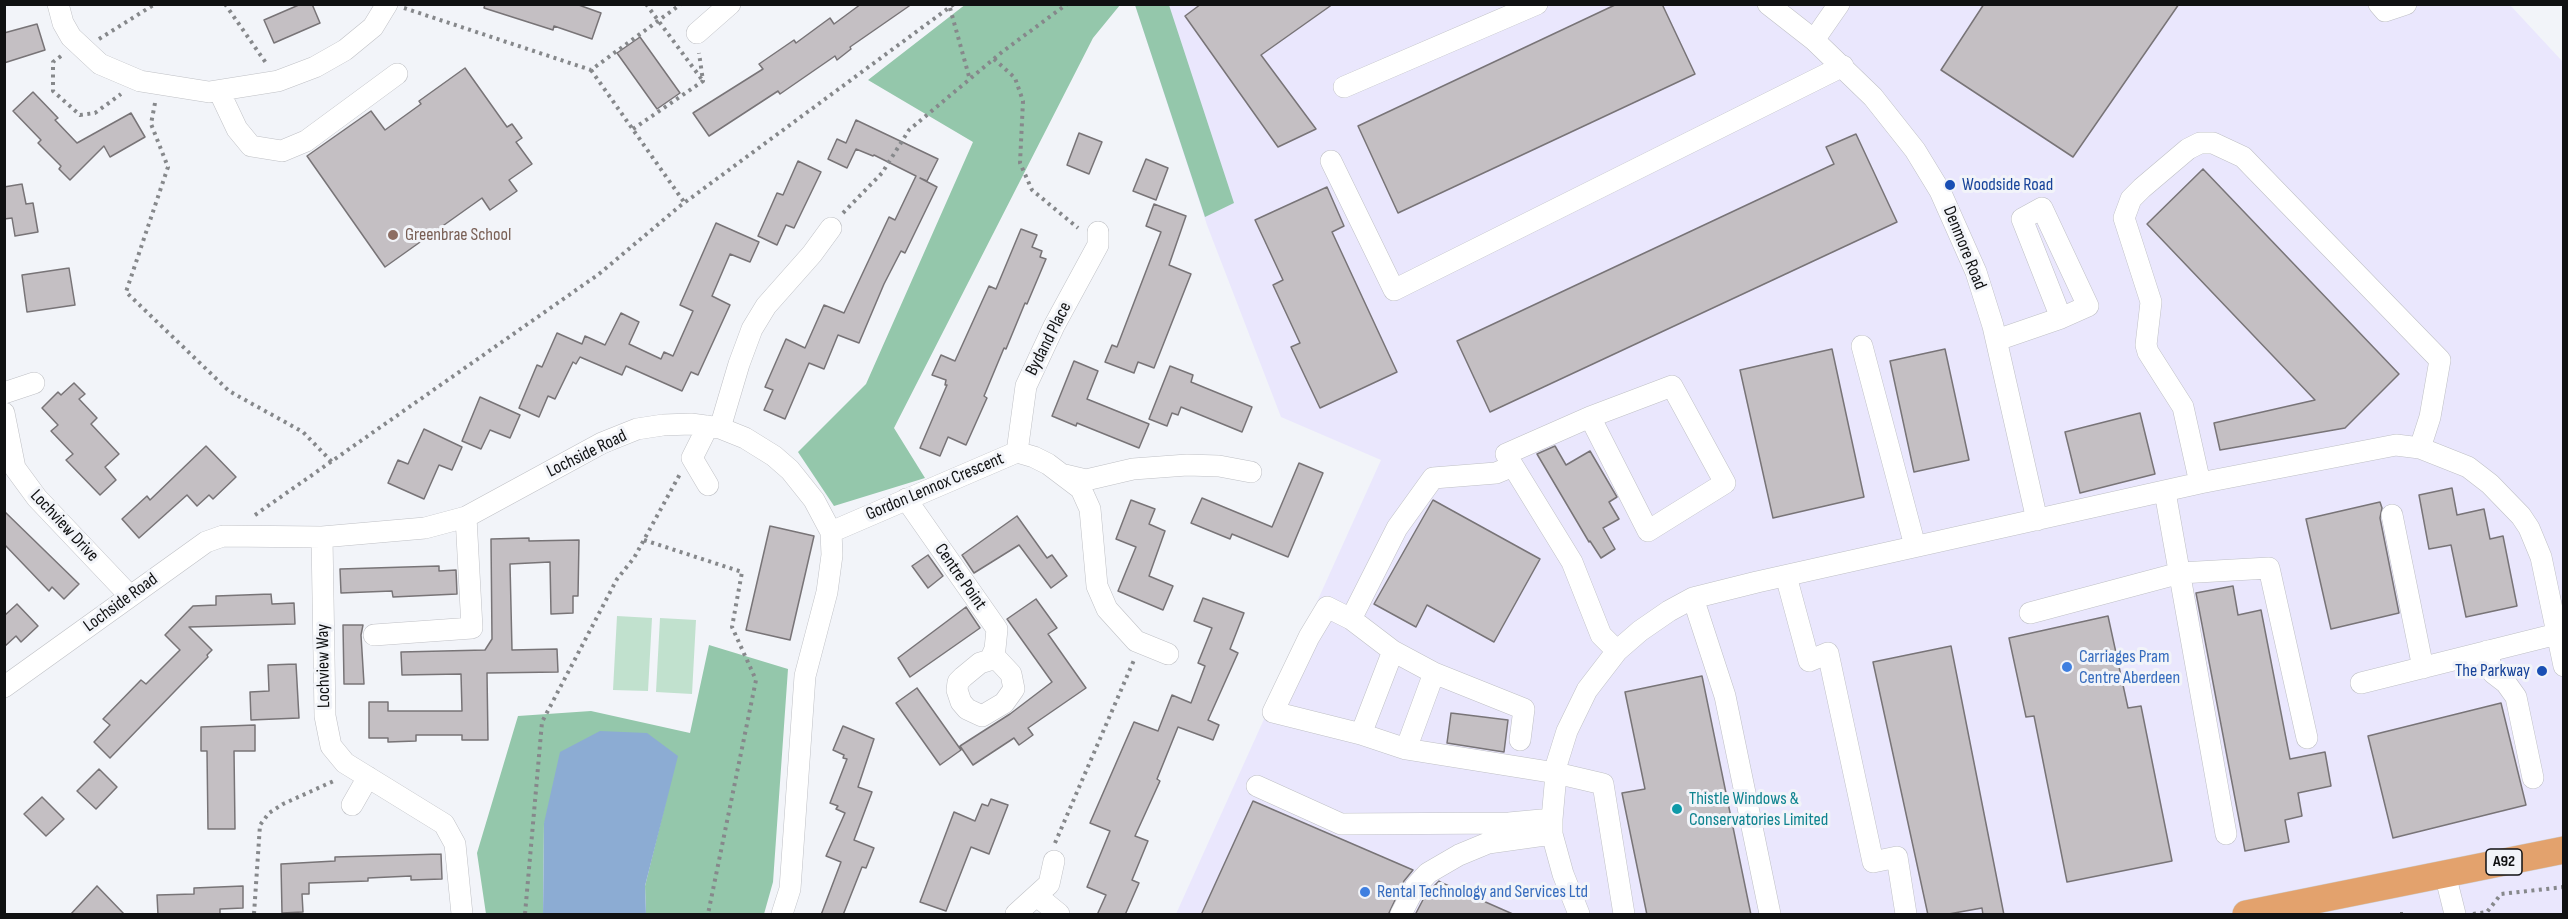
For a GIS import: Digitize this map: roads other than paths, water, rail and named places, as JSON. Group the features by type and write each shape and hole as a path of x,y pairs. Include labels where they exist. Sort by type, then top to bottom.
{"main road":[{"name":"A92","path":"2246,915 2564,850"}],"street":[{"path":"58,4 63,23 78,44 100,64 149,83 219,91 278,81 315,66 345,50 373,27 387,4"},
{"path":"697,33 730,4"},
{"path":"1344,87 1537,4"},
{"name":"Denmore Road","path":"1768,4 1843,66 1892,120 1915,150 1940,191 1976,272 1997,340 2037,520"},
{"path":"1814,40 1839,4"},
{"path":"2379,4 2385,11 2406,4"},
{"path":"1330,161 1394,290 1843,66"},
{"path":"219,91 237,129 251,146 282,152 306,141 397,74"},
{"path":"2200,483 2183,407 2148,352 2146,345 2151,302 2124,218 2131,199 2142,188 2188,149 2200,143 2213,143 2243,158 2440,360 2430,417 2420,448"},
{"path":"1997,340 2061,318 2088,306 2042,208 2022,219 2061,318"},
{"path":"708,485 692,458 714,427 752,329 766,306 818,247 831,228"},
{"name":"Bydand Place","path":"1017,452 1026,386 1054,326 1098,245 1098,232"},
{"path":"1862,346 1915,546"},
{"path":"4,393 34,383"},
{"path":"1590,417 1648,531 1725,483 1672,386 1590,417 1506,454 1572,562 1601,635 1617,651"},
{"name":"Lochview Drive","path":"4,413 10,471 130,596"},
{"name":"Lochside Road","path":"4,687 206,542 224,536 322,537 425,528 466,517 602,443 637,429 663,425 714,427 745,438 774,456 790,470 814,500 831,532 832,555 827,592 805,676 790,889 782,915"},
{"path":"1579,915 1563,874 1552,826 1556,773 1567,731 1587,690 1617,651 1640,631 1693,598 2200,483 2396,445 2420,448 2468,467 2490,484 2521,516 2529,528 2541,557 2563,664"},
{"name":"Gordon Lennox Crescent","path":"831,532 1017,452 1034,457 1064,475 1081,489 1090,509 1097,586 1107,609 1136,641 1168,654"},
{"path":"1064,475 1086,480 1133,469 1178,465 1219,466 1251,472"},
{"path":"1351,619 1397,528 1433,478 1496,473 1513,466"},
{"path":"2165,492 2226,834"},
{"name":"Centre Point","path":"906,499 997,629 995,649 990,660"},
{"path":"2392,515 2423,668"},
{"path":"374,635 472,628 466,517"},
{"name":"Lochview Way","path":"322,537 325,716 331,746 335,754 359,772 444,824 455,844 462,915"},
{"path":"2030,614 2180,573 2269,568 2307,738"},
{"path":"1786,576 1809,661 1828,653 1873,862 1897,857 1906,915"},
{"path":"1693,598 1725,696 1770,915"},
{"path":"1520,740 1524,710 1434,673 1393,651 1351,619 1327,608 1273,712 1361,734 1406,749 1556,773 1603,784 1623,915"},
{"path":"2361,683 2557,634"},
{"path":"1361,734 1393,651"},
{"path":"2487,651 2493,673 2506,683 2516,697 2533,778"},
{"path":"1406,749 1434,673"},
{"path":"352,805 359,772"},
{"path":"1257,786 1341,824 1509,823 1552,826"},
{"path":"1401,915 1415,887 1428,873 1459,855 1488,843 1552,826"},
{"path":"1016,915 1049,884 1053,861"},
{"path":"2445,874 2455,915"},
{"path":"1037,896 1059,915"}],"water":[{"path":"600,731 647,733 678,756 645,886 646,914 543,914 544,823 560,752"}],"place":[{"name":"Woodside Road","path":"1950,185"},
{"name":"Greenbrae School","path":"393,235"},
{"name":"Carriages Pram Centre Aberdeen","path":"2067,667"},
{"name":"The Parkway","path":"2542,671"},
{"name":"Thistle Windows & Conservatories Limited","path":"1677,809"},
{"name":"Rental Technology and Services Ltd","path":"1365,892"}]}
